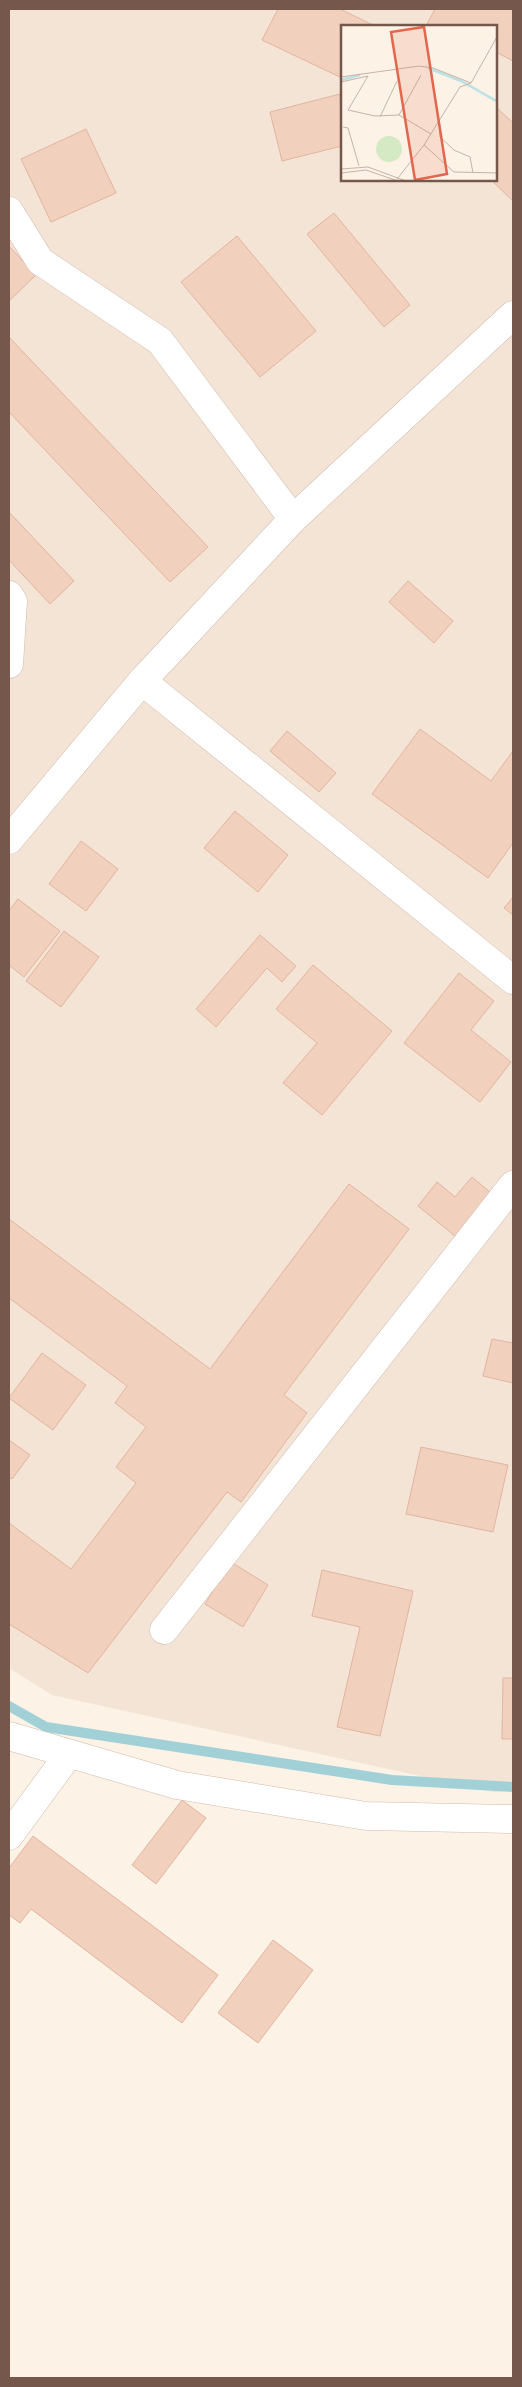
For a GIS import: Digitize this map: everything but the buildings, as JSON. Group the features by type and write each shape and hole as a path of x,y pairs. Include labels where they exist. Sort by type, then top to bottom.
{"street":[{"path":"9,211 40,261 160,341 293,519"},
{"path":"9,840 142,681 293,519 513,315"},
{"path":"9,595 14,601 9,664"},
{"path":"142,681 513,980"},
{"path":"164,1630 513,1185"},
{"path":"9,1736 177,1785 366,1816 513,1819"},
{"path":"9,1836 70,1754"}],"shaded area":[{"path":"9,9 513,9 513,1791 493,1792 52,1695 9,1668"}],"waterway":[{"path":"9,1706 46,1727 392,1780 513,1787"}]}
